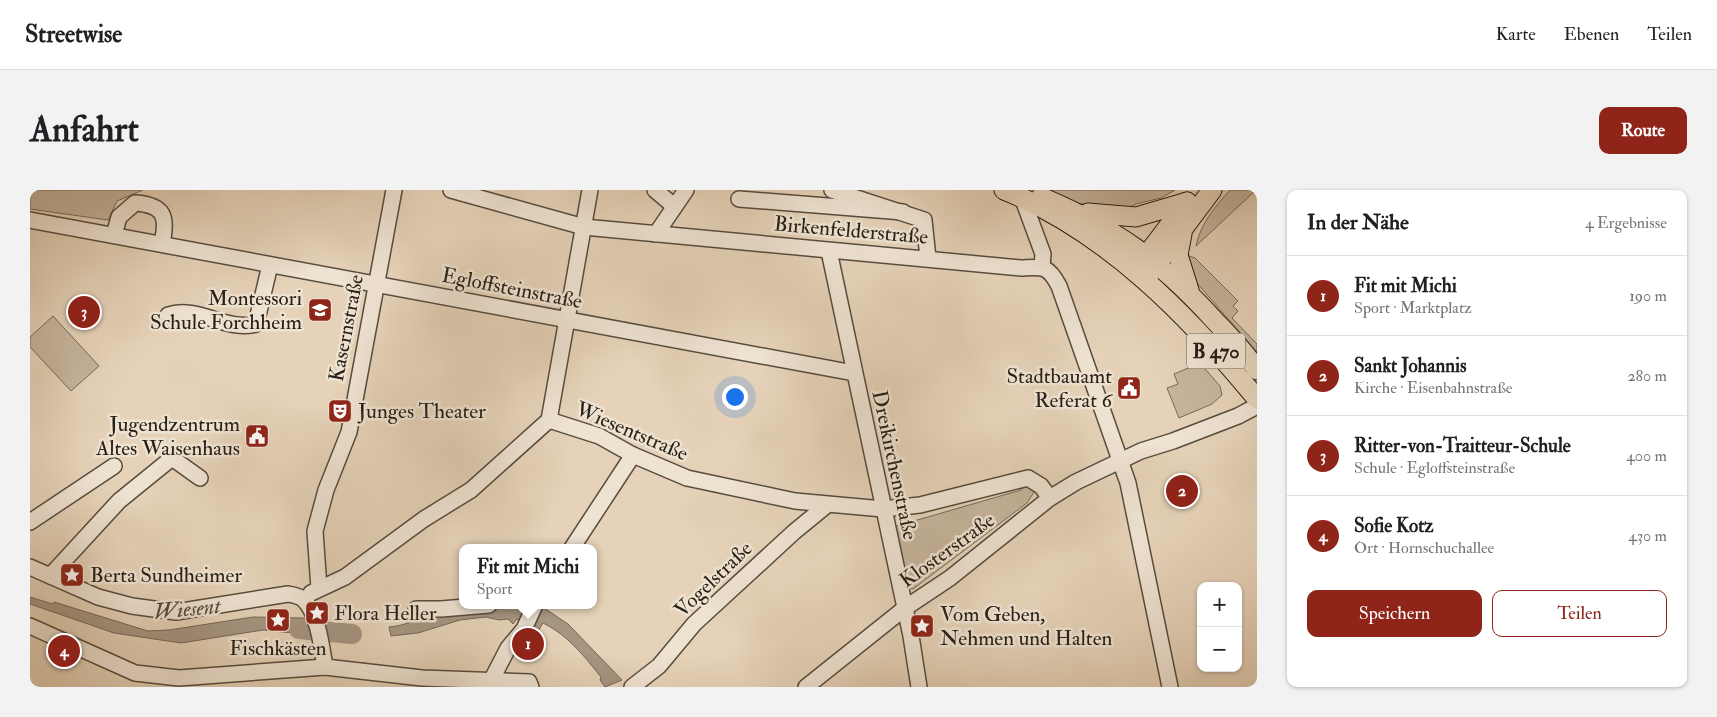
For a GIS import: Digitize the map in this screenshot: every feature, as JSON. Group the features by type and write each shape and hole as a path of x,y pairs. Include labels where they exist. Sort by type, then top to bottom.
{"main road":[{"path":"1004,190 1023,194 1077,212 1118,234 1153,259 1190,293"},
{"name":"B 470","path":"1153,259 1184,226 1212,190"},
{"path":"1023,194 1078,230 1140,276"},
{"path":"1077,212 1136,217 1192,196"},
{"name":"B 470","path":"1192,196 1153,259 1140,276 1187,319 1257,399"},
{"name":"B 470","path":"1184,226 1179,248 1180,268 1190,293 1248,356 1257,370"}],"street":[{"name":"Kasernstraße","path":"319,588 315,531 326,490 348,432 394,190"},
{"name":"Birkenfelderstraße","path":"451,190 584,227 1021,268 1042,267"},
{"path":"549,420 590,190"},
{"path":"655,190 674,206"},
{"path":"656,234 686,190"},
{"path":"832,190 924,220 928,258"},
{"path":"1023,194 1043,254 1042,267 1050,271 1059,286 1102,412 1121,459 1128,483 1170,687"},
{"path":"739,199 903,212"},
{"path":"108,234 118,217 135,203 152,204 160,212 166,226 162,243"},
{"name":"Egloffsteinstraße","path":"30,220 162,243 270,266 376,284 854,374"},
{"name":"Dreikirchenstraße","path":"829,251 919,687"},
{"path":"168,315 181,311 242,327 256,324 270,266"},
{"name":"Klosterstraße","path":"806,687 904,608 958,572 1050,498 1076,482 1121,459 1221,422 1257,406"},
{"name":"Wiesentstraße","path":"307,605 319,588 346,577 424,519 471,490 549,420 599,436 633,455 687,478 795,501 883,509 920,505 1028,478 1041,486 1050,498"},
{"path":"575,544 633,455"},
{"path":"50,576 119,501 165,462 172,458 200,478"},
{"path":"30,522 114,466"},
{"name":"Vogelstraße","path":"632,687 659,666 694,624 781,544 827,505"},
{"path":"30,567 98,597 132,606 176,612 288,594 307,605 320,637 325,667"},
{"path":"416,609 441,610 459,608"},
{"path":"489,683 508,648 524,629 533,609"},
{"path":"30,626 135,672 178,682 240,680 325,667 426,682 529,682 530,687"}],"shaded area":[{"path":"30,190 143,190 117,201 108,220 30,209"},
{"path":"1038,190 1175,190 1161,198 1136,204 1124,210 1076,203"},
{"path":"1230,190 1256,190 1196,246 1205,223"},
{"path":"1184,254 1195,258 1238,301 1233,306 1238,311 1232,318 1257,344 1257,352 1190,275"},
{"path":"53,316 99,366 71,391 30,347 30,337"},
{"path":"1200,363 1220,386 1222,395 1212,404 1179,418 1167,388 1178,384 1174,374"},
{"path":"1026,483 1036,489 1027,503 913,589 907,587 893,527 1021,490"},
{"path":"30,597 53,604 54,602 148,631 169,630 253,617 303,618 307,619 314,635 263,630 181,643 114,633 30,604"},
{"path":"546,609 568,624 622,680 605,687 600,680 601,677 575,647 543,623 538,631 517,619 513,624 508,619 499,620 486,617 460,620 418,633 391,636 389,627 441,613 465,610"}],"waterway":[{"name":"Wiesent","path":"299,629 352,634"}],"place":[{"name":"Montessori Schule Forchheim","path":"320,310"},
{"name":"Ritter-von-Traitteur-Schule","path":"84,312"},
{"name":"Stadtbauamt Referat 6","path":"1129,388"},
{"name":"Junges Theater","path":"340,411"},
{"name":"Jugendzentrum Altes Waisenhaus","path":"257,436"},
{"name":"Sankt Johannis","path":"1182,491"},
{"name":"Berta Sundheimer","path":"72,575"},
{"name":"Flora Heller","path":"317,613"},
{"name":"Fischkästen","path":"278,620"},
{"name":"Vom Geben, Nehmen und Halten","path":"922,626"},
{"name":"Fit mit Michi","path":"528,644"},
{"name":"Sofie Kotz","path":"64,651"}]}
